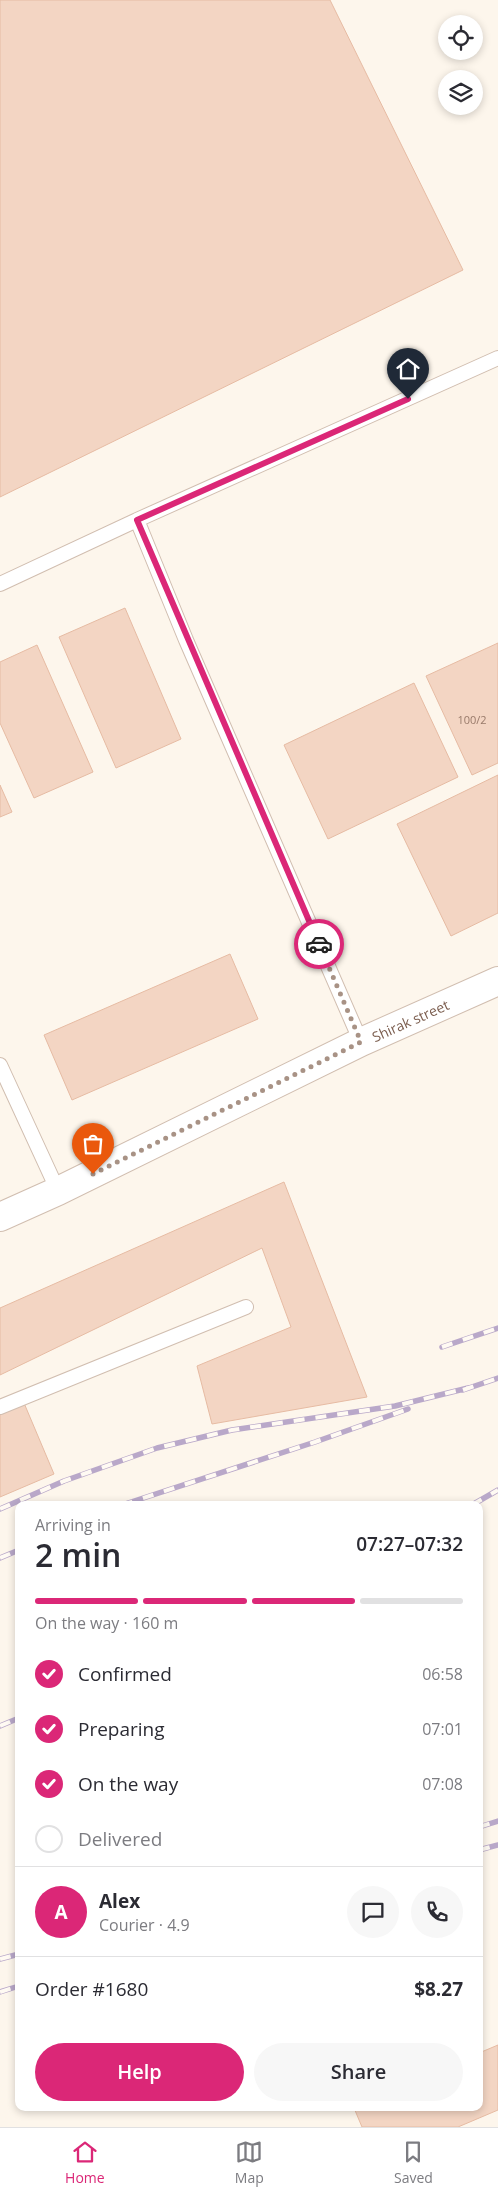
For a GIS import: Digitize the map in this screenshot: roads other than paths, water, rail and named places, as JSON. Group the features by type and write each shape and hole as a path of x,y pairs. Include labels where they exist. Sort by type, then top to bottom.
{"street":[{"name":"Shirak street","path":"0,1217 58,1191 361,1042 498,981"}],"lane":[{"path":"0,584 137,520 498,358"},
{"path":"137,520 190,649 361,1042"},
{"path":"0,1065 58,1191"},
{"path":"0,1407 246,1307"}],"railway":[{"path":"442,1347 498,1328"},
{"path":"463,1390 498,1378"},
{"path":"18,1501 64,1481 157,1448 232,1430 395,1406 468,1388"},
{"path":"134,1501 315,1442 408,1409"},
{"path":"479,1501 498,1490"},
{"path":"0,1509 15,1502"},
{"path":"0,1558 15,1552"},
{"path":"0,1726 15,1720"},
{"path":"483,1826 498,1821"},
{"path":"483,1849 498,1845"},
{"path":"0,1959 15,1955"},
{"path":"0,1992 15,1987"}]}
